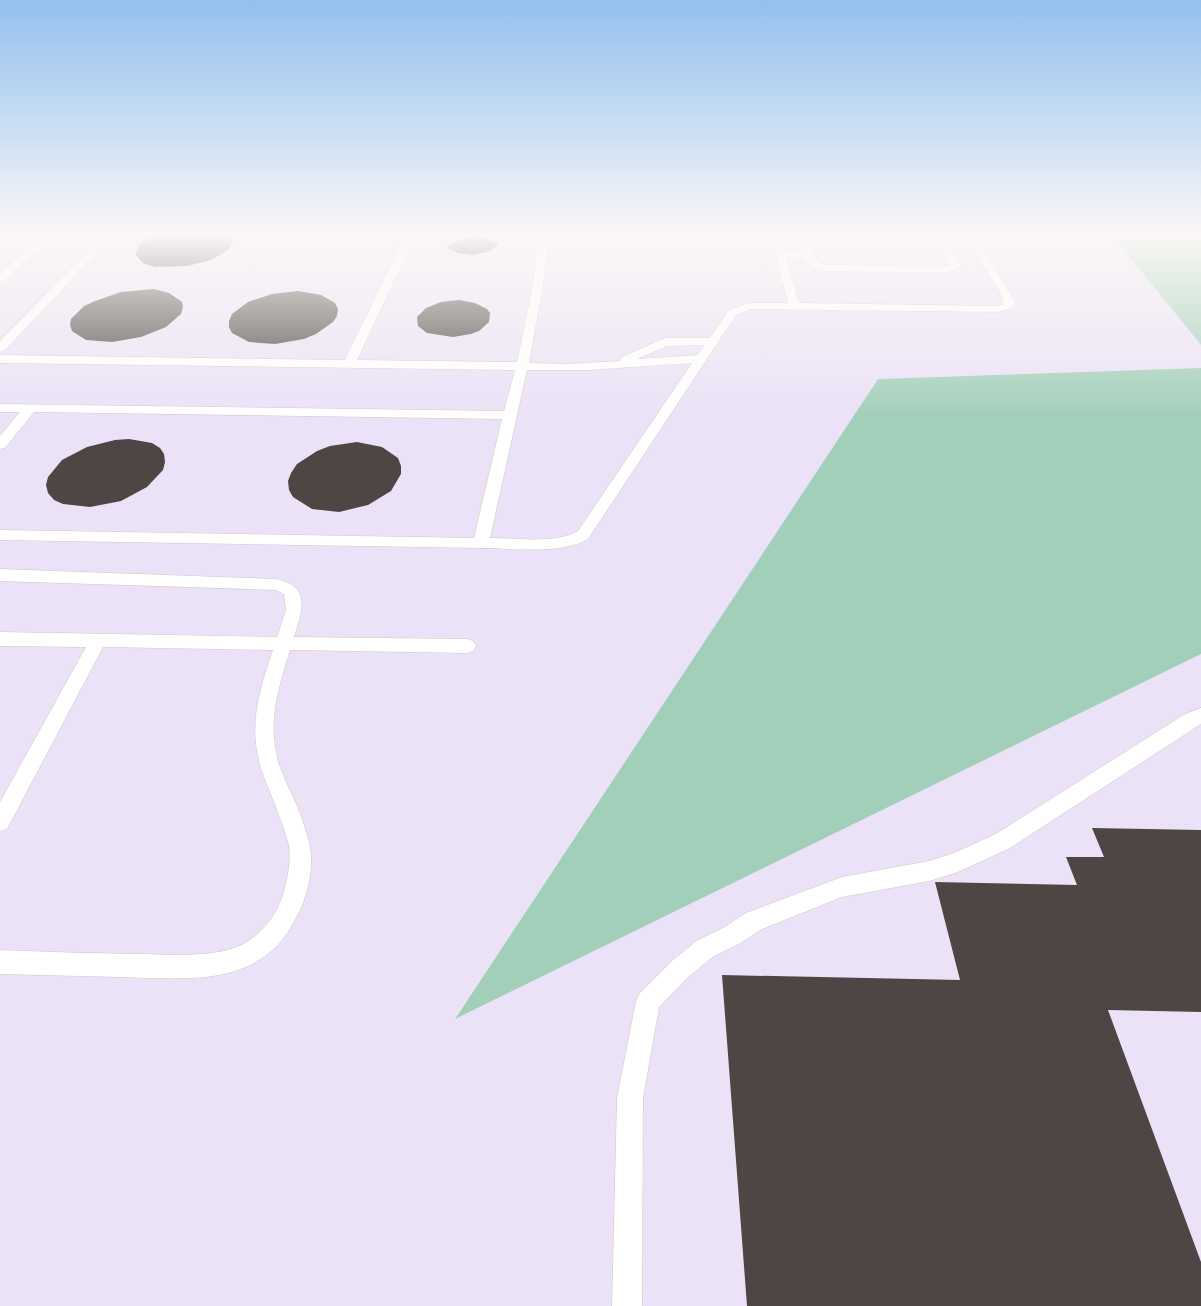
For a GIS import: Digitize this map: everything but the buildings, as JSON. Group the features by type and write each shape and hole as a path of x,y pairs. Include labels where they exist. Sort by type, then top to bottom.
{"lane":[{"path":"0,348 51,295"},
{"path":"349,364 382,295"},
{"path":"481,543 508,415 522,366 536,295"},
{"path":"791,295 794,306"},
{"path":"0,535 481,543 558,543 575,540 583,535 712,341 736,310 748,306 998,309 1009,305 1006,295"},
{"path":"619,363 665,342 712,341"},
{"path":"0,359 570,368 619,363 700,359"},
{"path":"0,408 508,415"},
{"path":"0,445 31,408"},
{"path":"0,574 280,585 287,587 292,592 294,610 267,694 265,747 275,781 288,809 299,845 299,876 292,904 286,918 268,941 240,958 220,964 162,966 0,962"},
{"path":"0,639 467,646"},
{"path":"0,822 98,641"},
{"path":"627,1306 630,1098 648,1001 681,968 706,948 731,936 754,921 842,887 929,871 958,862 986,850 1003,841 1192,719 1201,716"}],"shaded area":[{"path":"0,295 1160,295 1201,345 1201,368 878,379 455,1018 1201,654 1201,1306 0,1306"}],"green space":[{"path":"1160,295 1201,295 1201,345"},
{"path":"1201,368 1201,654 455,1019 878,379"}]}
